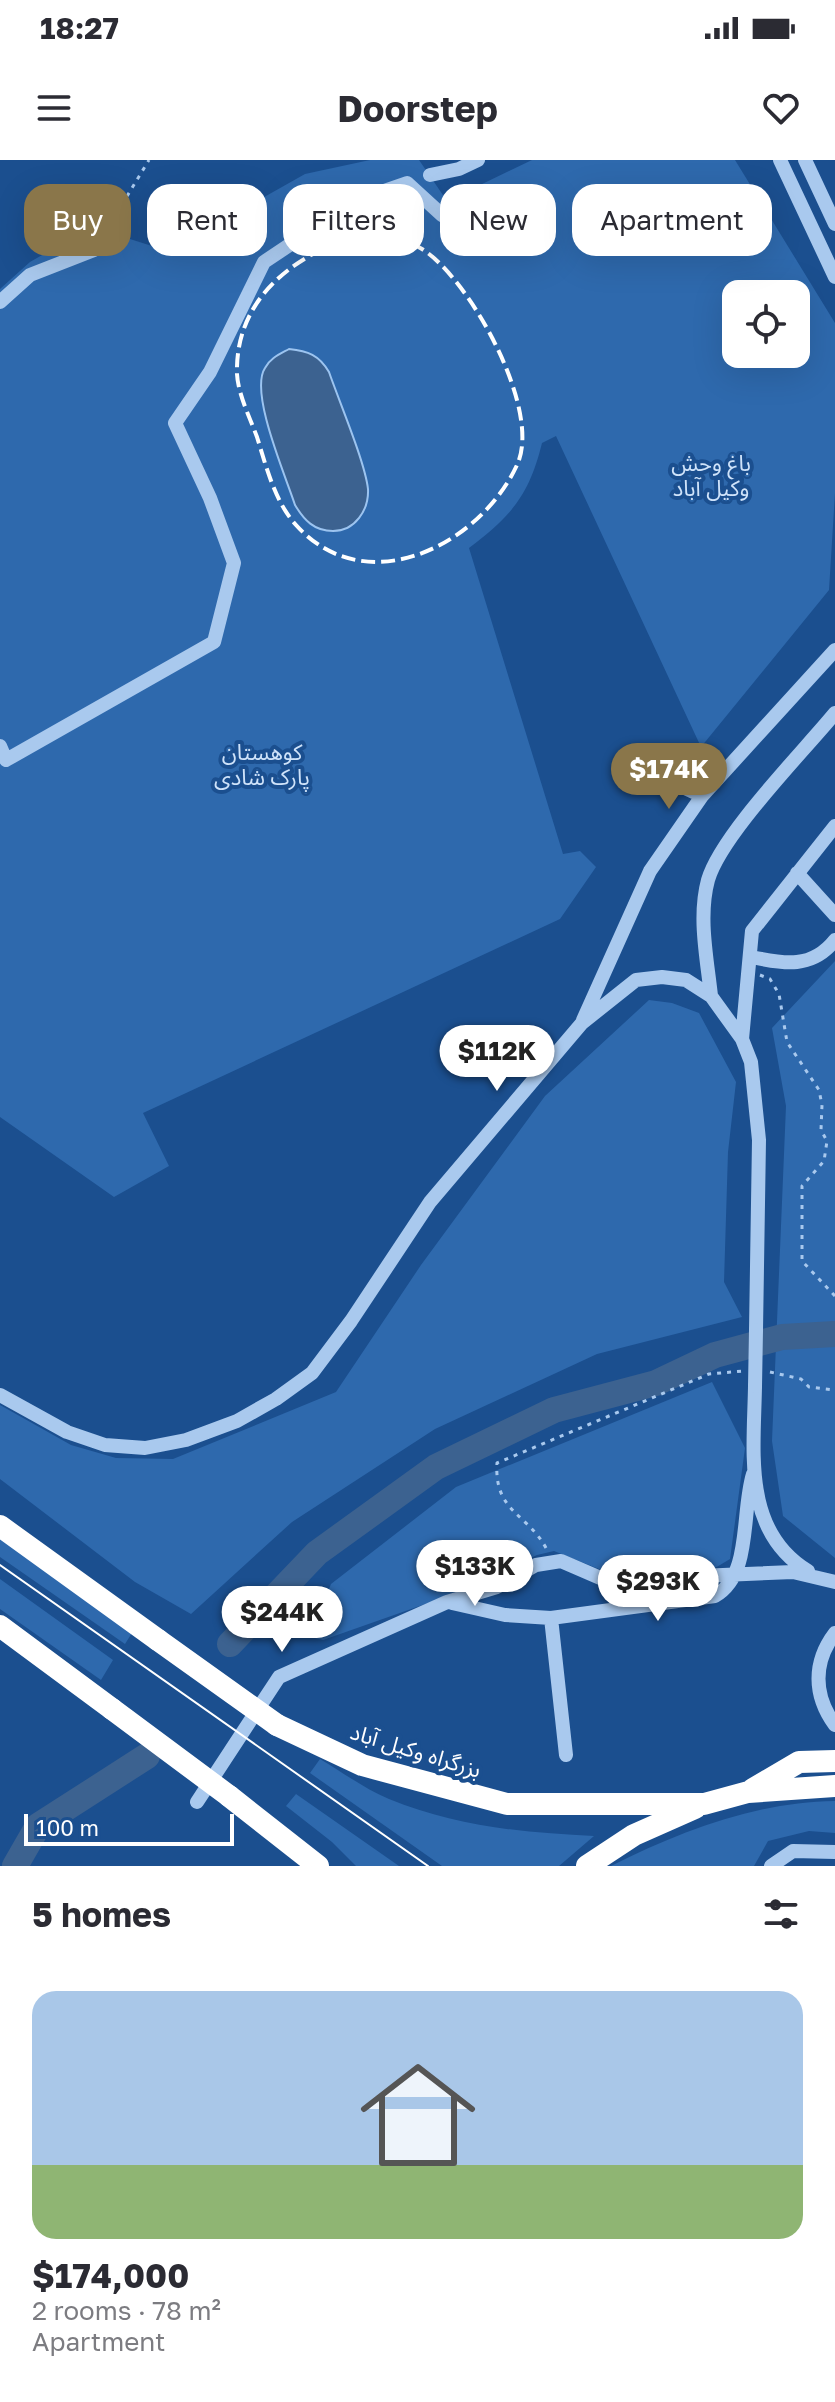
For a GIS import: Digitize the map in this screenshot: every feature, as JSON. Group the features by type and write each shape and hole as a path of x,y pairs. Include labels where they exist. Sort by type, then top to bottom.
{"highway":[{"name":"بزرگراه وکیل آباد","path":"0,1526 277,1725 362,1765 507,1804 704,1804 748,1792 835,1786"},
{"path":"0,1626 318,1866"},
{"path":"748,1792 799,1762 835,1761"},
{"path":"587,1866 634,1835 704,1804"},
{"path":"276,1833 303,1866"}],"street":[{"path":"437,160 430,175 459,169 478,160"},
{"path":"780,160 835,277"},
{"path":"805,160 835,224"},
{"path":"0,746 6,760 214,642 234,563 210,498 175,423 210,372 264,262 355,201 407,183 440,213"},
{"path":"0,302 30,275 79,256"},
{"path":"582,1023 650,871 702,796 835,650"},
{"path":"711,996 703,910 709,877 739,827 835,713"},
{"path":"823,728 835,739"},
{"path":"652,773 702,796"},
{"path":"742,1039 752,931 833,832"},
{"path":"797,873 835,915"},
{"path":"751,964 795,966 828,949 835,940"},
{"path":"0,1395 67,1432 105,1445 145,1448 186,1440 237,1421 276,1399 312,1373 351,1321 430,1202 582,1023 636,980 662,977 686,980 711,996 742,1039 751,1062 759,1140 753,1474 757,1502 778,1546 794,1563 819,1578"},
{"path":"447,1602 505,1615 551,1618 715,1596 729,1588 739,1572 746,1498 753,1474"},
{"path":"197,1802 279,1677 447,1602 497,1587 536,1565 561,1561 605,1580 793,1572 835,1582"},
{"path":"497,1587 493,1603 505,1615"},
{"path":"551,1618 566,1755"},
{"path":"835,1633 824,1647 817,1671 820,1699 835,1725"},
{"path":"771,1866 793,1851 835,1852"}],"path":[{"path":"131,189 149,160"},
{"path":"751,964 770,979 779,994 787,1042 819,1090 821,1130 827,1141 824,1161 802,1186 802,1261 835,1296"},
{"path":"762,1370 801,1379 809,1387 835,1390"},
{"path":"545,1546 535,1528 512,1513 496,1481 497,1463 709,1374 749,1371"}],"green space":[{"name":"کوهستان پارک شادی","path":"370,160 419,160 440,191 440,256 556,256 556,184 482,184 532,160 735,160 750,184 572,184 572,256 772,256 772,220 809,280 722,280 722,368 810,368 810,282 835,323 835,493 829,590 701,747 556,436 542,443 531,477 516,503 496,526 469,548 563,854 580,851 596,867 560,919 143,1113 169,1166 114,1197 0,1117 0,289 40,256 131,256 131,239 147,244 147,256 267,256 267,195 283,186 283,256 424,256 424,184 287,184 305,174"},
{"path":"835,961 835,1558 783,1516 772,1441 786,1106 772,1028"},
{"path":"649,1000 672,1003 699,1013 736,1082 728,1152 724,1282 742,1317 597,1354 435,1429 292,1522 191,1614 135,1582 0,1479 0,1405 71,1445 116,1458 173,1459 336,1392 421,1265 545,1096"},
{"path":"712,1382 745,1448 730,1559 715,1568 614,1575 554,1551 537,1555 468,1589 323,1640 315,1638 313,1629 331,1584 456,1487"},
{"path":"0,1530 137,1625 125,1644 0,1557"},
{"path":"0,1579 113,1660 101,1680 0,1609"},
{"path":"320,1759 380,1795 439,1816 516,1830 594,1836 559,1866 442,1866 310,1773"},
{"path":"296,1794 399,1866 356,1866 332,1842 286,1806"},
{"path":"835,1801 835,1833 809,1831 768,1841 754,1866 611,1866 664,1841 720,1821 777,1807"}],"shaded area":[{"path":"289,349 312,355 329,372 362,463 368,489 366,504 359,518 341,530 320,529 310,524 295,505 265,415 261,380 265,368"}],"waterway":[{"path":"230,1644 317,1553 436,1467 554,1410 656,1383 715,1355 782,1337 835,1334"},
{"path":"15,1866 38,1826 147,1756"}],"tram line":[{"path":"0,1565 428,1866"}],"railway":[{"path":"352,237 405,242 422,249 441,264 480,316 497,347 520,412 522,441 517,465 500,494 477,519 449,540 419,554 387,561 355,560 324,548 296,525 282,506 272,483 242,398 237,374 245,325 270,286 308,257 352,237"}],"park label":[{"name":"باغ وحش وکیل آباد","path":"711,474"}]}
